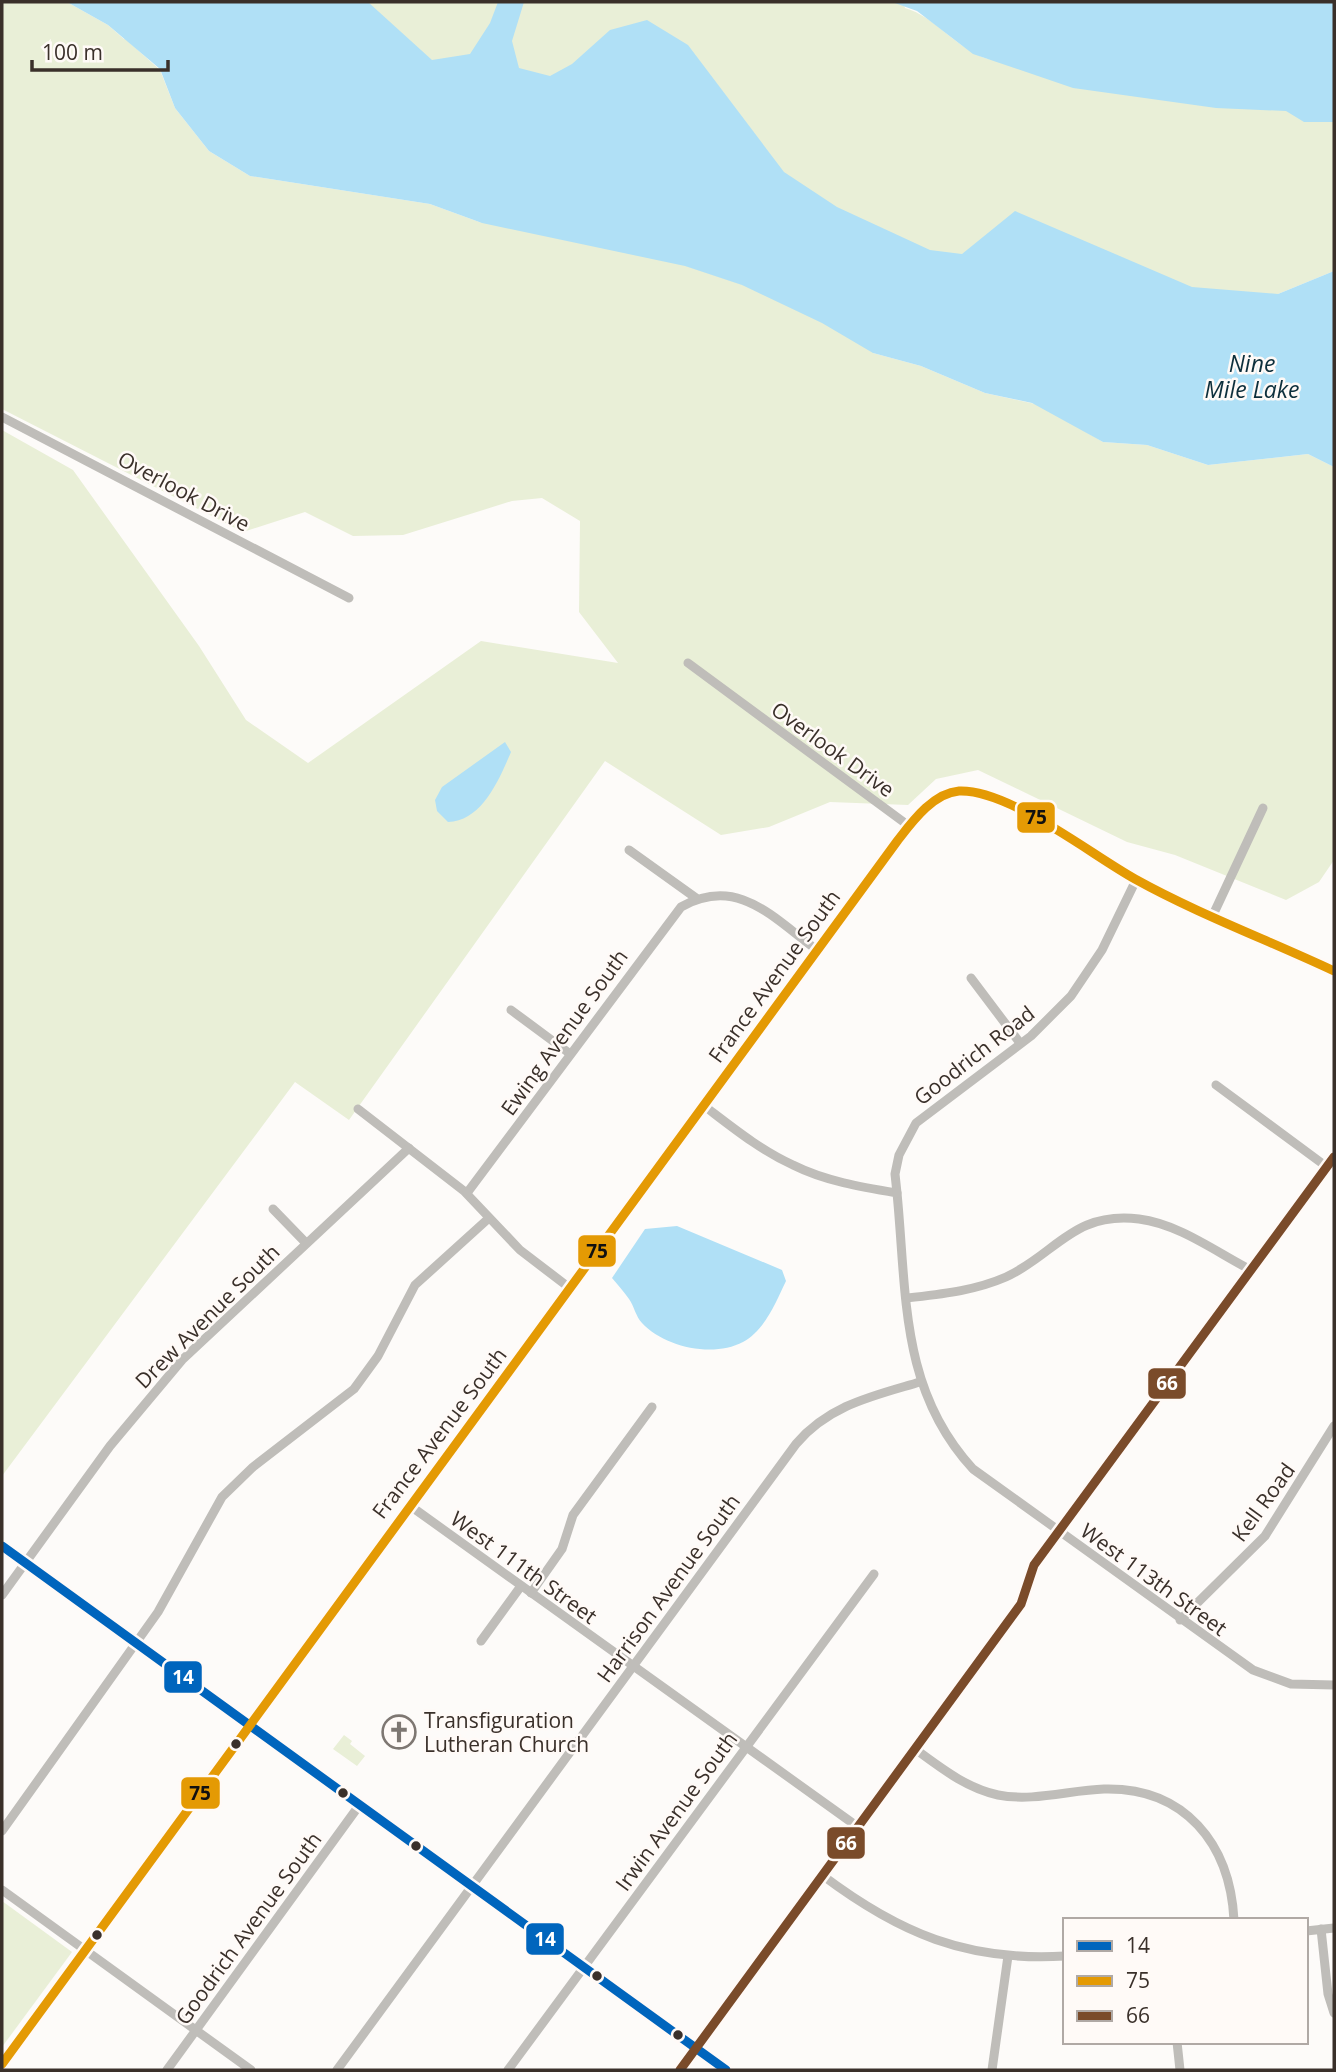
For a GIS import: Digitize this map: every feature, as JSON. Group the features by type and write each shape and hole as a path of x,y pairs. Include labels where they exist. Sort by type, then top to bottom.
{"street":[{"name":"Overlook Drive","path":"2,417 349,598"},
{"name":"Overlook Drive","path":"688,663 909,826"},
{"path":"909,826 942,796 958,791 978,794 1027,813 1136,880 1334,971"},
{"path":"1213,915 1262,808"},
{"name":"France Avenue South","path":"2,2064 909,826"},
{"path":"629,850 696,898 719,895 743,898 817,950"},
{"name":"Goodrich Road","path":"897,1194 895,1174 899,1155 916,1123 1051,1017 1087,974 1102,950 1136,880"},
{"name":"Ewing Avenue South","path":"467,1193 669,919 696,898"},
{"path":"971,978 1020,1043"},
{"path":"511,1010 569,1053"},
{"path":"1216,1084 1327,1167"},
{"path":"704,1105 744,1136 794,1166 850,1185 897,1194"},
{"path":"358,1109 467,1193 520,1250 570,1289"},
{"name":"Drew Avenue South","path":"2,1595 144,1402 182,1360 409,1149"},
{"path":"680,2070 1021,1604 1034,1566 1334,1157"},
{"name":"West 113th Street","path":"897,1194 912,1350 920,1382 939,1427 955,1450 994,1487 1236,1660 1271,1678 1291,1684 1334,1685"},
{"path":"273,1209 306,1243"},
{"path":"2,1831 158,1612 222,1497 253,1467 354,1389 378,1356 415,1285 434,1264 489,1218"},
{"path":"907,1298 965,1291 987,1284 1019,1269 1063,1236 1081,1227 1120,1218 1160,1224 1251,1270"},
{"name":"Harrison Avenue South","path":"337,2070 808,1429 839,1408 920,1382"},
{"path":"531,1593 562,1549 573,1515 652,1407"},
{"name":"Kell Road","path":"1180,1620 1265,1536 1334,1426"},
{"name":"West 111th Street","path":"409,1506 858,1827"},
{"path":"2,1546 358,1807 726,2070"},
{"name":"Irwin Avenue South","path":"508,2070 874,1574"},
{"path":"481,1641 521,1586"},
{"path":"915,1749 960,1781 999,1795 1020,1797 1124,1789 1163,1800 1197,1824 1221,1857 1233,1897 1234,1918"},
{"name":"Goodrich Avenue South","path":"167,2070 358,1807"},
{"path":"822,1875 876,1914 906,1929 968,1950 1008,1956 1063,1956"},
{"path":"2,1890 250,2070"},
{"path":"1308,1931 1334,1928"},
{"path":"1321,1929 1328,1994 1334,2013"},
{"path":"992,2070 1008,1956"},
{"path":"1177,2044 1180,2070"}],"green space":[{"path":"2,2 67,2 108,25 124,39 153,2 903,2 905,8 927,18 966,48 988,59 1334,102 1334,271 1278,294 873,353 921,366 985,393 1040,405 1103,442 1147,445 1208,465 1308,454 1334,467 1334,860 1319,882 1286,900 1175,855 1127,842 978,770 936,779 908,805 830,802 769,827 721,835 605,761 349,1120 295,1082 2,1476 2,430 73,470 199,646 246,720 308,763 481,641 618,663 579,612 580,521 542,498 512,501 403,535 353,536 305,512 243,532 2,409","holes":["130,43 482,223 430,204 250,176 209,151 175,108 160,70"]},
{"path":"344,1735 352,1741 350,1744 365,1756 357,1766 333,1749"},
{"path":"2,1901 72,1952 2,2047"}],"water":[{"name":"Nine Mile Lake","path":"67,2 368,2 432,60 470,54 490,23 498,2 524,2 512,41 519,68 550,76 572,64 610,30 647,20 688,45 784,172 837,207 930,250 962,254 1015,211 1192,287 1278,294 1334,271 1334,467 1308,454 1208,465 1147,445 1103,442 1032,403 985,393 921,366 873,353 822,323 742,285 685,266 482,223 430,204 250,176 209,151 175,108 160,69 108,25"},
{"path":"892,2 1334,2 1334,122 1304,122 1286,111 1216,108 1073,88 973,54 917,11"},
{"path":"505,742 511,752 488,797 471,815 448,822 437,811 435,800 442,787"},
{"path":"677,1226 782,1270 786,1281 774,1306 758,1330 743,1342 731,1347 704,1349 689,1348 663,1338 642,1323 629,1299 612,1278 645,1229"}],"transit line":[{"name":"75","path":"2,2064 898,840 932,803 940,797 959,791 979,793 1001,800 1025,811 1159,892 1334,971"},
{"name":"66","path":"680,2070 1021,1604 1034,1565 1334,1157"},
{"name":"14","path":"2,1546 726,2070"}],"place":[{"name":"Transfiguration Lutheran Church","path":"399,1732"}]}
